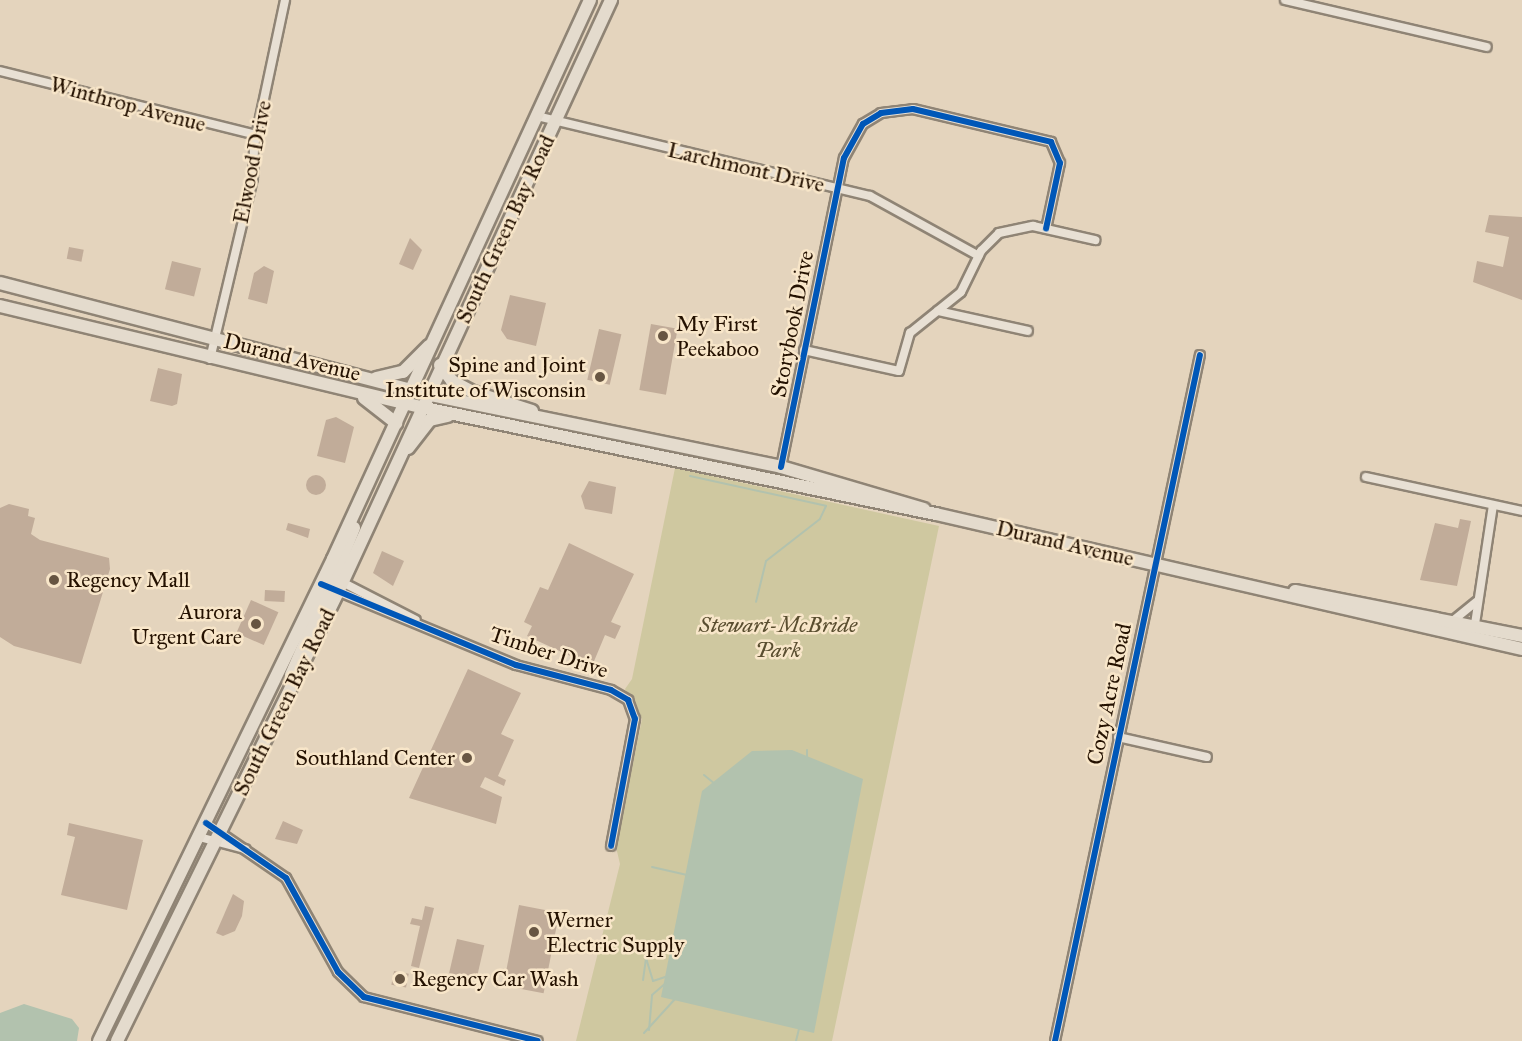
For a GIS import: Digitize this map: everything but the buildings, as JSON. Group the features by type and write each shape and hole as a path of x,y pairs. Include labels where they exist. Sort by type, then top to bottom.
{"main road":[{"name":"South Green Bay Road","path":"215,827 284,702 363,494 590,0"},
{"name":"South Green Bay Road","path":"215,827 270,712 277,673 331,583 390,474 611,0"},
{"name":"Durand Avenue","path":"0,283 376,378 426,394 621,430 781,467 936,514"},
{"name":"Durand Avenue","path":"0,306 420,407 936,514 1264,588 1522,650"},
{"path":"376,378 403,372 434,341"},
{"path":"440,365 452,381 473,392 517,403 537,414"},
{"path":"350,391 396,423"},
{"path":"390,474 430,420 458,415"},
{"path":"610,447 626,442 621,430"},
{"path":"652,455 670,442"},
{"name":"Durand Avenue","path":"1264,588 1455,619 1522,636"},
{"path":"1431,628 1475,624"},
{"path":"99,1041 122,999 158,922 215,827"},
{"path":"117,1041 165,945 208,840"},
{"path":"130,1017 158,944 158,922"},
{"path":"111,1041 122,999"}],"street":[{"name":"Elwood Drive","path":"210,358 254,178 257,135 285,0"},
{"path":"1285,0 1487,47"},
{"name":"Winthrop Avenue","path":"0,71 257,135"},
{"name":"Storybook Drive","path":"781,467 837,188 846,151 863,124 891,110 912,109 1051,142 1060,163 1046,229"},
{"name":"Larchmont Drive","path":"537,116 555,123 837,188 893,206 979,256"},
{"path":"804,350 899,371 910,333 961,292 979,256 1007,229 1046,229 1095,240"},
{"path":"938,310 1028,331"},
{"name":"Cozy Acre Road","path":"1055,1041 1200,354"},
{"path":"1366,477 1522,511"},
{"path":"1475,624 1476,602 1493,505"},
{"name":"Timber Drive","path":"331,583 516,665 610,690 628,700 636,719 611,846"},
{"path":"1455,619 1476,602"},
{"path":"1118,737 1207,757"},
{"path":"215,827 293,885 338,972 364,997 538,1041"},
{"path":"208,840 246,849"}],"green space":[{"name":"Stewart-McBride Park","path":"675,468 939,526 832,1041 576,1041 620,864 616,847 642,719 625,689 632,679"}],"shaded area":[{"path":"792,750 863,779 814,1033 661,997 702,791 752,751"},
{"path":"24,1004 72,1019 79,1028 77,1041 0,1041 0,1013"}],"waterway":[{"path":"690,476 826,506 820,519 766,561 756,602"},
{"path":"807,750 807,760"},
{"path":"704,775 714,783"},
{"path":"652,867 687,875"},
{"path":"643,980 646,958 653,981 668,976"},
{"path":"649,1030 652,995 666,983"},
{"path":"644,1033 676,998"},
{"path":"796,1041 799,1029"}],"cycle path":[{"path":"781,467 844,158 863,124 881,113 913,109 1051,142 1060,163 1046,229"},
{"path":"1055,1041 1200,355"},
{"path":"321,584 516,665 611,690 628,700 635,719 611,846"},
{"path":"206,823 286,878 338,972 364,997 538,1041"}],"place":[{"name":"My First Peekaboo","path":"663,336"},
{"name":"Spine and Joint Institute of Wisconsin","path":"600,377"},
{"name":"Regency Mall","path":"54,580"},
{"name":"Aurora Urgent Care","path":"256,624"},
{"name":"Southland Center","path":"467,758"},
{"name":"Werner Electric Supply","path":"534,932"},
{"name":"Regency Car Wash","path":"400,979"}]}
